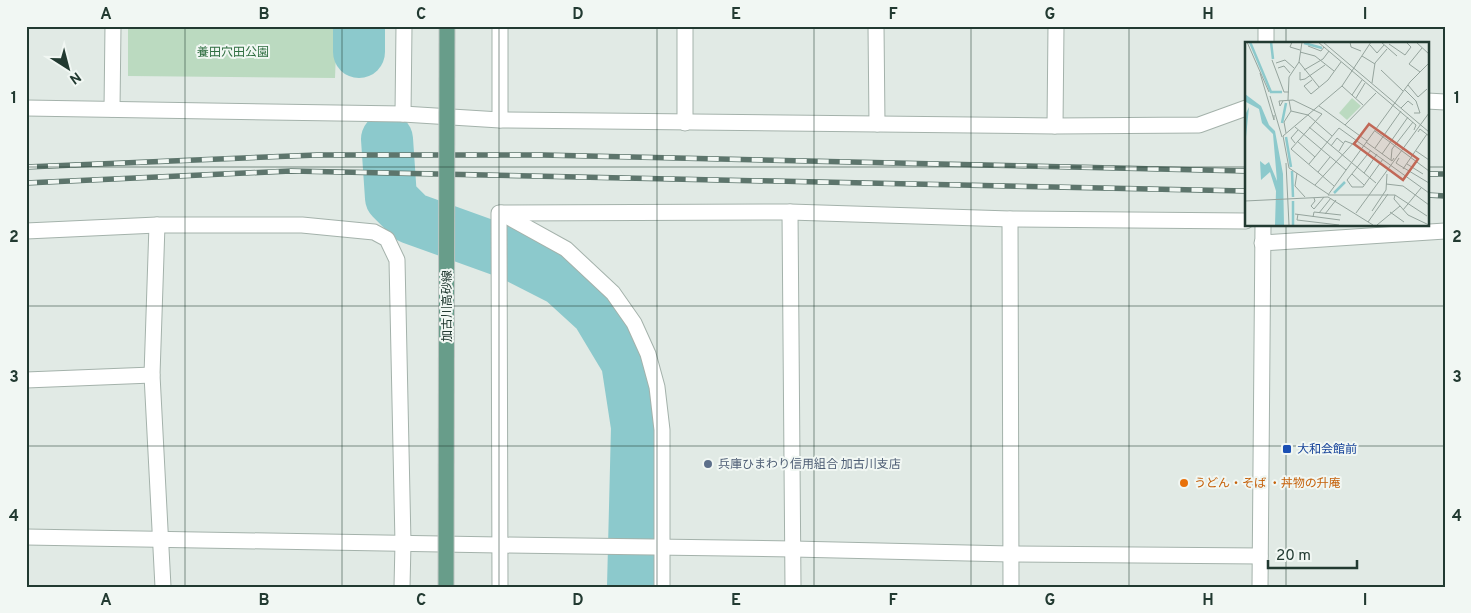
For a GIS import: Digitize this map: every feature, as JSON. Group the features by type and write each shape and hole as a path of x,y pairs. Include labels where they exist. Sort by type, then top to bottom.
{"main road":[{"name":"加古川高砂線","path":"446,587 447,26"}],"street":[{"path":"112,109 113,26"},
{"path":"404,26 404,114"},
{"path":"500,26 500,120"},
{"path":"685,26 685,123"},
{"path":"876,26 877,124"},
{"path":"1055,126 1056,26"},
{"path":"1266,26 1266,42"},
{"path":"1428,102 1445,102"},
{"path":"26,108 404,114 500,120 1055,126 1199,125 1245,108"},
{"path":"790,212 793,587"},
{"path":"499,213 790,212 1010,219 1245,221"},
{"path":"499,213 500,587"},
{"path":"499,213 566,249 613,292 634,323 648,354 657,387 662,430 662,587"},
{"path":"1010,219 1011,587"},
{"path":"157,225 152,376 163,587"},
{"path":"26,231 157,225 302,225 374,232 387,239 397,260 403,543 402,587"},
{"path":"1260,587 1263,226"},
{"path":"1262,243 1445,231"},
{"path":"26,380 152,376"},
{"path":"26,537 1011,554 1260,556"}],"green space":[{"name":"養田穴田公園","path":"128,26 337,26 335,78 128,76"}],"waterway":[{"path":"359,26 359,52"},
{"path":"387,139 391,198 411,218 511,254 562,280 597,312 627,362 637,427 633,587"}],"railway":[{"path":"26,167 317,155 543,155 1245,171"},
{"path":"26,183 291,171 1245,191"},
{"path":"1428,174 1445,174"},
{"path":"1428,195 1445,196"}],"place":[{"name":"大和会館前","path":"1287,449"},
{"name":"兵庫ひまわり信用組合 加古川支店","path":"708,464"},
{"name":"うどん・そば ・丼物の升庵","path":"1184,483"}]}
